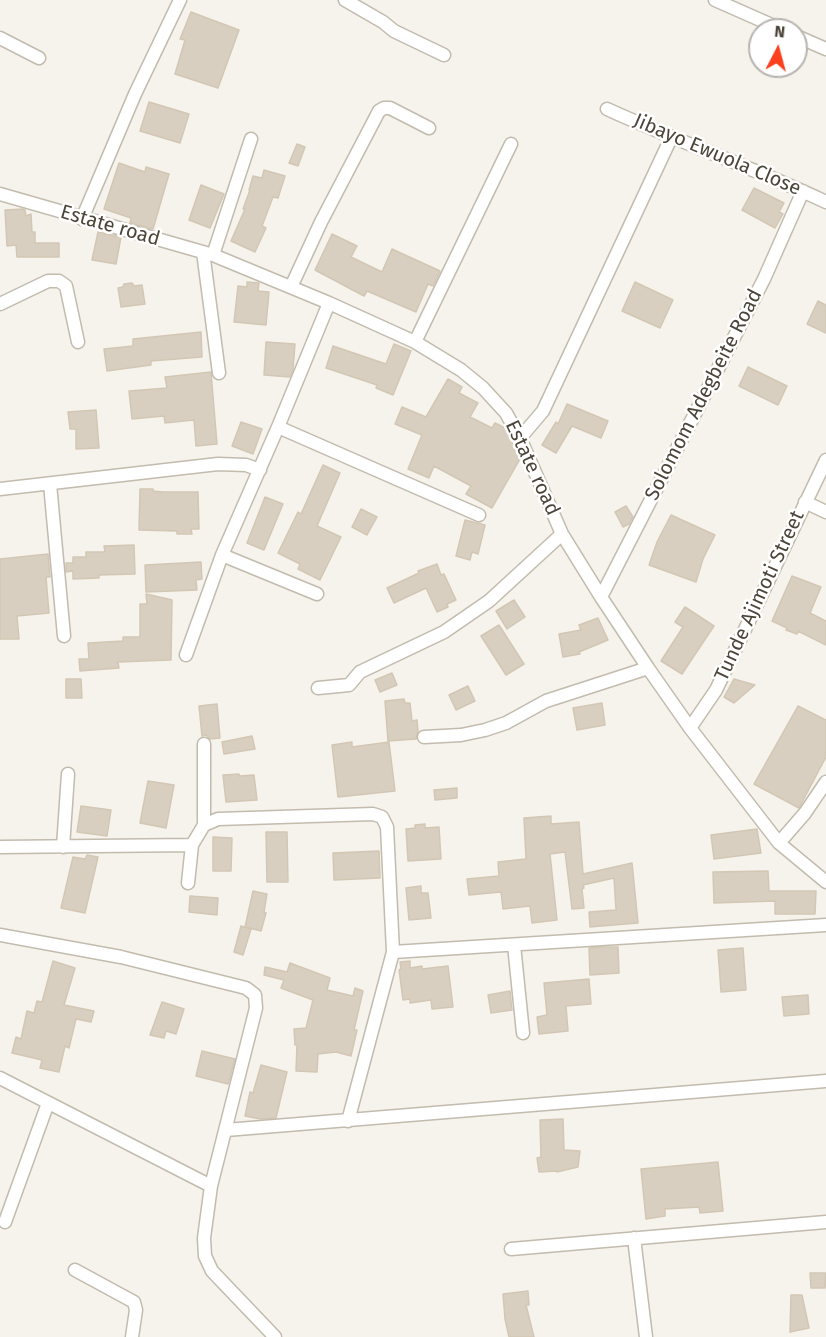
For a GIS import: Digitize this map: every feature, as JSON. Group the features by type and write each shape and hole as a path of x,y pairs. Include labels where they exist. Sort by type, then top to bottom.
{"street":[{"path":"82,219 135,94 180,0"},
{"path":"345,0 394,31 444,55"},
{"path":"715,0 756,18"},
{"path":"0,38 39,58"},
{"path":"808,41 824,47"},
{"path":"291,287 321,222 379,111 390,108 429,128"},
{"name":"Jibayo Ewuola Close","path":"607,109 826,202"},
{"path":"520,438 543,411 671,138"},
{"path":"219,373 208,254 251,140"},
{"path":"415,342 511,144"},
{"name":"Solomom Adegbeite Road","path":"601,597 764,279 803,191"},
{"name":"Estate road","path":"0,194 208,254 291,287 415,342 461,370 483,388 506,413 520,438 562,534 648,668 690,728 779,843 826,882"},
{"path":"0,304 48,281 59,280 66,286 78,342"},
{"path":"186,655 222,555 278,428 329,303"},
{"path":"278,428 479,515"},
{"name":"Tunde Ajimoti Street","path":"690,728 716,690 826,460"},
{"path":"0,489 218,464 246,465 260,470"},
{"path":"51,484 64,636"},
{"path":"805,502 826,512"},
{"path":"318,688 349,685 360,672 444,632 489,601 562,534"},
{"path":"222,555 317,594"},
{"path":"424,737 461,735 485,730 506,723 546,701 648,668"},
{"path":"188,883 192,845 204,825 204,744"},
{"path":"63,847 68,774"},
{"path":"779,843 805,813 826,782"},
{"path":"204,825 218,819 373,814 382,817 387,827 393,952 348,1121"},
{"path":"0,848 192,845"},
{"path":"393,952 826,925"},
{"path":"0,935 120,957 246,988 255,995 256,1008 211,1186 204,1238 205,1256 216,1276 275,1337"},
{"path":"514,945 523,1033"},
{"path":"0,1078 211,1186"},
{"path":"226,1130 826,1081"},
{"path":"5,1222 48,1102"},
{"path":"511,1249 826,1222"},
{"path":"634,1238 646,1337"},
{"path":"75,1270 134,1302 136,1310 132,1337"}],"building":[{"path":"191,12 239,30 218,88 175,74 185,40 180,39"},
{"path":"149,102 189,114 180,143 140,131"},
{"path":"297,144 305,147 298,166 289,163"},
{"path":"119,163 145,172 146,167 169,174 153,229 130,223 131,218 104,209"},
{"path":"264,170 285,176 278,198 273,197 262,226 266,228 255,252 231,241 245,209 243,209 253,176 262,178"},
{"path":"201,185 224,194 210,228 189,220"},
{"path":"754,188 784,203 779,212 783,214 775,228 742,210"},
{"path":"23,209 26,216 31,214 35,243 59,243 59,257 17,257 16,245 7,246 5,210"},
{"path":"98,232 121,237 116,264 92,260"},
{"path":"332,234 357,246 351,257 382,272 392,249 440,271 433,286 428,284 416,312 367,291 364,296 315,270"},
{"path":"247,282 259,283 258,291 269,292 266,325 234,322 238,286 247,287"},
{"path":"635,282 673,300 660,328 622,311"},
{"path":"132,283 134,286 142,285 145,304 121,307 118,288"},
{"path":"818,301 826,305 826,333 807,324"},
{"path":"201,332 202,357 151,361 151,365 107,371 104,349 133,346 133,339"},
{"path":"266,342 295,344 290,377 264,375"},
{"path":"394,344 411,351 393,395 376,388 377,385 326,368 333,346 386,364"},
{"path":"748,367 787,386 778,405 739,386"},
{"path":"211,372 217,444 196,446 194,420 165,423 164,416 132,419 129,391 167,388 165,377"},
{"path":"448,379 462,387 459,393 478,403 470,417 492,428 495,423 505,428 520,459 492,508 466,494 471,486 434,466 429,478 408,469 422,435 395,424 402,407 426,417"},
{"path":"567,404 608,421 601,438 572,426 556,453 542,445 556,422 558,424"},
{"path":"96,410 99,448 76,449 76,429 70,429 68,412"},
{"path":"241,422 262,429 253,454 232,446"},
{"path":"323,465 340,473 317,526 341,537 320,580 298,569 300,564 278,553 298,512 301,514"},
{"path":"140,489 163,492 198,492 199,529 191,529 192,534 177,534 177,531 139,530"},
{"path":"265,497 283,504 264,550 247,543"},
{"path":"626,506 633,517 629,524 623,527 615,512"},
{"path":"361,509 377,517 367,535 352,527"},
{"path":"671,515 715,535 703,559 696,582 649,565 657,542"},
{"path":"465,520 485,525 478,554 472,552 470,560 456,556"},
{"path":"134,545 135,574 99,575 99,578 73,579 73,571 66,572 66,563 73,563 73,557 86,557 86,552 105,552 104,546"},
{"path":"48,554 50,577 46,577 49,613 17,616 19,639 0,639 0,559"},
{"path":"201,562 202,579 196,580 197,590 146,592 145,565"},
{"path":"437,564 456,600 437,612 426,588 394,603 387,588 419,573 418,571"},
{"path":"792,576 821,587 810,613 826,621 826,645 798,631 797,634 786,630 787,628 772,621"},
{"path":"146,594 172,600 171,660 118,662 119,668 80,671 79,659 89,659 88,643 123,641 123,637 140,637 140,604 147,604"},
{"path":"514,600 525,617 507,629 496,611"},
{"path":"685,607 714,626 682,674 661,661 683,627 675,622"},
{"path":"598,618 608,640 579,652 580,654 563,657 559,634 581,630 579,625"},
{"path":"499,625 524,664 506,675 481,636"},
{"path":"392,673 397,685 380,692 375,680"},
{"path":"66,679 81,679 82,698 66,698"},
{"path":"734,679 755,685 734,703 724,697"},
{"path":"468,686 475,701 456,710 449,695"},
{"path":"404,699 405,703 410,703 412,721 417,720 416,739 388,741 385,701"},
{"path":"602,703 605,725 577,730 573,708"},
{"path":"217,704 220,738 210,739 206,735 202,736 199,706"},
{"path":"798,706 826,720 826,757 799,808 754,784"},
{"path":"252,736 255,749 224,754 222,742"},
{"path":"352,742 352,747 389,742 395,791 338,797 332,745"},
{"path":"239,774 239,776 254,775 257,800 226,802 223,775"},
{"path":"148,781 174,785 166,828 140,823"},
{"path":"457,788 457,798 435,800 434,790"},
{"path":"81,806 111,810 107,836 77,832"},
{"path":"551,816 551,824 579,822 583,874 632,863 638,923 590,927 589,912 616,910 614,878 583,885 584,908 572,909 565,852 550,854 557,920 532,923 530,906 503,909 501,892 469,895 467,879 499,876 498,862 526,859 524,818"},
{"path":"425,824 425,828 439,827 441,859 408,861 406,829"},
{"path":"757,829 761,853 714,859 711,835"},
{"path":"266,832 287,832 288,882 267,882"},
{"path":"213,837 232,838 231,871 213,871"},
{"path":"379,851 380,878 334,880 333,853"},
{"path":"87,855 98,857 85,913 61,908 73,857 85,859"},
{"path":"768,871 769,891 816,891 815,914 775,914 775,901 714,903 713,872"},
{"path":"421,886 421,893 428,893 431,918 409,920 406,888"},
{"path":"253,891 267,894 264,912 266,913 261,931 245,927"},
{"path":"190,896 218,898 217,915 189,912"},
{"path":"241,926 251,929 243,955 234,952"},
{"path":"618,947 619,973 590,975 589,948"},
{"path":"743,948 746,990 721,992 718,950"},
{"path":"53,961 75,968 64,1005 94,1011 91,1022 76,1019 69,1048 65,1046 59,1072 40,1068 42,1060 12,1053 16,1037 21,1039 27,1011 34,1013 37,1001 42,1002"},
{"path":"410,961 410,968 448,966 453,1007 432,1009 431,1000 410,1003 410,999 403,1000 400,962"},
{"path":"290,963 330,978 327,990 353,996 355,988 363,991 351,1056 336,1052 318,1054 317,1072 296,1071 297,1045 295,1045 294,1029 306,1028 313,1000 281,988 284,980 264,975 265,967 287,972"},
{"path":"589,979 591,1004 566,1006 568,1031 539,1034 537,1017 547,1015 544,983"},
{"path":"510,991 512,1010 491,1013 488,995"},
{"path":"808,995 809,1014 784,1016 782,997"},
{"path":"162,1002 184,1009 176,1034 166,1031 164,1038 150,1035"},
{"path":"202,1051 235,1059 228,1084 196,1076"},
{"path":"261,1065 287,1072 276,1118 260,1119 245,1116 250,1092 253,1093"},
{"path":"563,1119 564,1150 580,1151 578,1167 557,1172 539,1172 537,1158 541,1157 540,1120"},
{"path":"718,1162 723,1211 700,1213 699,1207 665,1209 665,1216 646,1219 641,1169"},
{"path":"810,1273 826,1273 825,1288 811,1288"},
{"path":"528,1291 529,1305 526,1305 534,1337 509,1337 503,1294"},
{"path":"791,1295 802,1295 809,1328 790,1332"}]}
